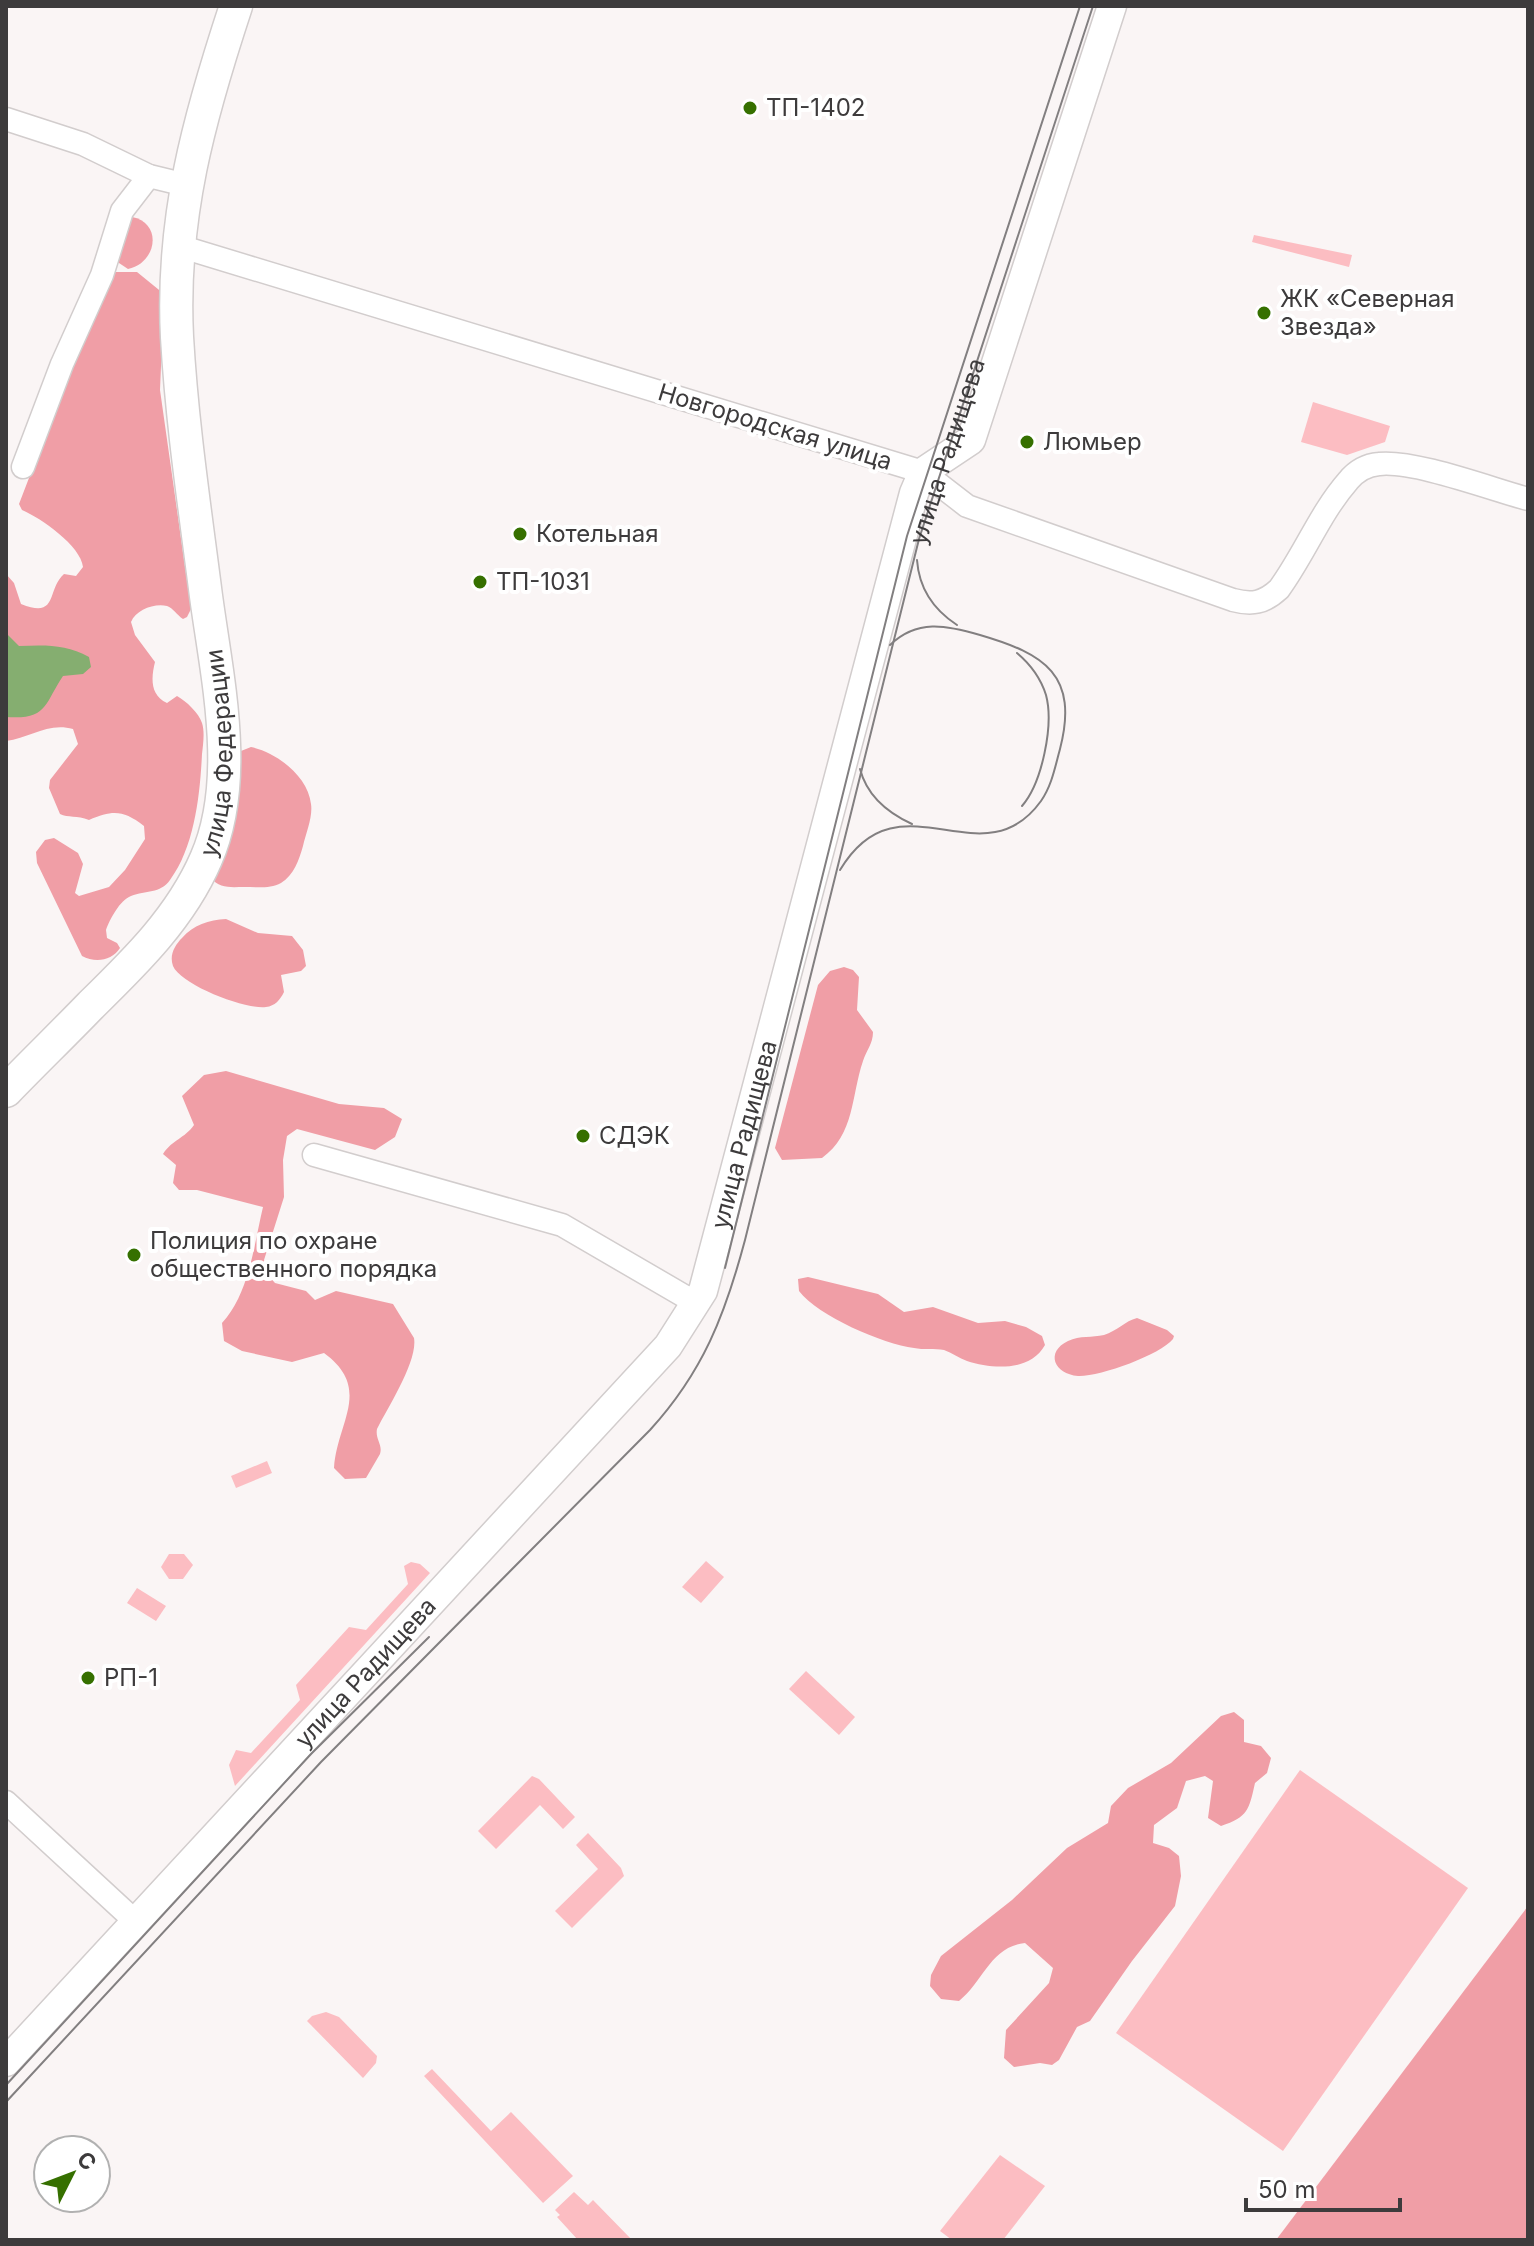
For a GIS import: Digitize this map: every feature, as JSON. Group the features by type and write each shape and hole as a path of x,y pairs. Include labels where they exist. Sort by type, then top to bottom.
{"main road":[{"name":"улица Федерации","path":"6,1091 125,971 180,907 208,856 220,812 225,738 184,427 177,334 179,246 186,185 212,81 236,6"}],"street":[{"name":"улица Радищева","path":"6,2062 668,1346 703,1291 911,504 923,472 971,440 1112,6"},
{"path":"6,119 83,144 149,176 186,185"},
{"path":"23,467 62,364 102,275 122,211 149,176"},
{"name":"Новгородская улица","path":"179,246 923,472 967,506 1249,604 1264,601 1279,589 1337,495 1355,473 1370,465 1393,464 1417,468 1528,499"},
{"path":"314,1155 562,1225 696,1303"},
{"path":"6,1802 136,1922"}],"shaded area":[{"path":"132,217 149,227 152,243 145,259 128,269 116,261 128,220"},
{"path":"1254,235 1352,255 1349,267 1252,242"},
{"path":"108,272 137,272 164,294 160,390 191,609 183,619 167,606 151,607 137,614 131,622 135,635 155,662 153,680 157,695 167,703 177,696 188,704 200,719 204,734 195,819 185,852 170,880 162,888 131,896 119,906 106,930 107,938 120,948 113,956 98,960 82,956 37,863 36,852 45,840 54,838 78,853 83,864 75,893 79,896 109,887 125,870 145,839 144,826 118,813 89,820 60,814 49,788 50,780 78,744 73,729 47,729 6,741 6,574 14,583 21,604 41,608 50,601 64,574 76,576 83,567 81,559 68,542 22,510 19,504"},
{"path":"1313,402 1390,426 1385,442 1347,455 1301,442"},
{"path":"6,633 19,646 55,646 80,653 89,657 91,667 83,674 63,676 48,702 37,713 6,717"},
{"path":"251,747 280,760 297,775 309,794 310,820 298,862 286,880 268,887 226,886 210,877 236,753"},
{"path":"226,919 258,933 292,936 303,950 306,966 301,971 281,975 284,992 272,1005 244,1005 215,995 188,981 173,966 173,950 186,933 202,924"},
{"path":"844,967 853,970 859,977 857,1010 873,1032 850,1114 841,1138 822,1158 782,1160 775,1148 818,985 830,971"},
{"path":"226,1071 339,1104 384,1108 402,1119 395,1137 375,1150 297,1129 287,1136 283,1160 284,1197 264,1260 268,1275 275,1283 306,1291 315,1300 336,1291 393,1304 414,1338 407,1371 377,1429 380,1454 366,1478 345,1479 334,1468 349,1393 347,1380 339,1366 324,1353 292,1362 242,1351 224,1341 222,1323 239,1298 244,1284 263,1207 197,1190 179,1190 173,1183 176,1165 163,1154 194,1125 182,1096 204,1075"},
{"path":"808,1277 878,1294 904,1312 933,1307 978,1323 1005,1321 1026,1327 1042,1336 1045,1345 1030,1360 999,1367 967,1361 944,1350 901,1345 869,1335 821,1310 799,1291 798,1279"},
{"path":"1137,1318 1167,1330 1174,1336 1173,1339 1156,1352 1100,1373 1078,1376 1063,1371 1055,1362 1056,1351 1068,1341 1104,1335"},
{"path":"267,1461 272,1473 236,1488 231,1476"},
{"path":"169,1554 184,1554 193,1565 183,1579 169,1579 161,1567"},
{"path":"706,1561 724,1577 701,1603 682,1587"},
{"path":"411,1562 420,1564 430,1573 235,1786 229,1765 236,1750 251,1753 300,1700 296,1685 349,1627 366,1630 408,1584 404,1566"},
{"path":"137,1588 166,1606 156,1621 127,1603"},
{"path":"806,1671 855,1717 839,1735 789,1689"},
{"path":"1234,1712 1244,1720 1244,1742 1261,1746 1271,1758 1267,1773 1255,1783 1246,1811 1221,1826 1208,1818 1213,1781 1205,1776 1186,1781 1177,1808 1154,1825 1153,1843 1169,1848 1179,1856 1181,1876 1175,1906 1090,2021 1077,2027 1059,2060 1052,2065 1040,2063 1014,2067 1004,2058 1006,2030 1049,1983 1053,1968 1025,1943 1013,1946 995,1958 959,2001 941,1999 930,1986 931,1975 941,1956 1012,1900 1067,1848 1108,1823 1111,1806 1128,1788 1171,1763 1221,1716"},
{"path":"1300,1770 1468,1888 1283,2151 1116,2033"},
{"path":"532,1776 539,1779 575,1817 563,1829 540,1805 496,1849 478,1831"},
{"path":"588,1833 621,1868 624,1876 572,1928 555,1911 598,1869 576,1845"},
{"path":"1528,1906 1528,2240 1276,2240"},
{"path":"326,2012 339,2017 377,2056 376,2063 363,2078 307,2021"},
{"path":"432,2069 491,2131 511,2112 573,2176 543,2203 424,2076"},
{"path":"1000,2155 1045,2186 1003,2240 952,2240 940,2231"},
{"path":"574,2192 588,2205 593,2200 632,2240 578,2240 557,2217 560,2215 555,2210"}],"tram line":[{"path":"725,1268 907,536 1080,6"},
{"path":"6,2102 321,1762 650,1430 684,1386 710,1341 745,1240 919,539 1093,6"},
{"path":"917,560 929,597 957,625"},
{"path":"840,870 863,842 888,829 914,826 967,833 993,832 1018,823 1045,795 1060,749 1065,724 1065,703 1060,685 1052,671 1023,650 967,631 932,626 911,631 890,645"},
{"path":"1017,653 1038,678 1048,707 1047,737 1040,769 1022,806"},
{"path":"860,769 873,795 895,815 912,824"},
{"path":"6,2085 311,1754 429,1637"}],"place":[{"name":"ТП-1402","path":"750,108"},
{"name":"ЖК «Северная Звезда»","path":"1264,313"},
{"name":"Люмьер","path":"1027,442"},
{"name":"Котельная","path":"520,534"},
{"name":"ТП-1031","path":"480,582"},
{"name":"СДЭК","path":"583,1136"},
{"name":"Полиция по охране общественного порядка","path":"134,1255"},
{"name":"РП-1","path":"88,1678"}]}
